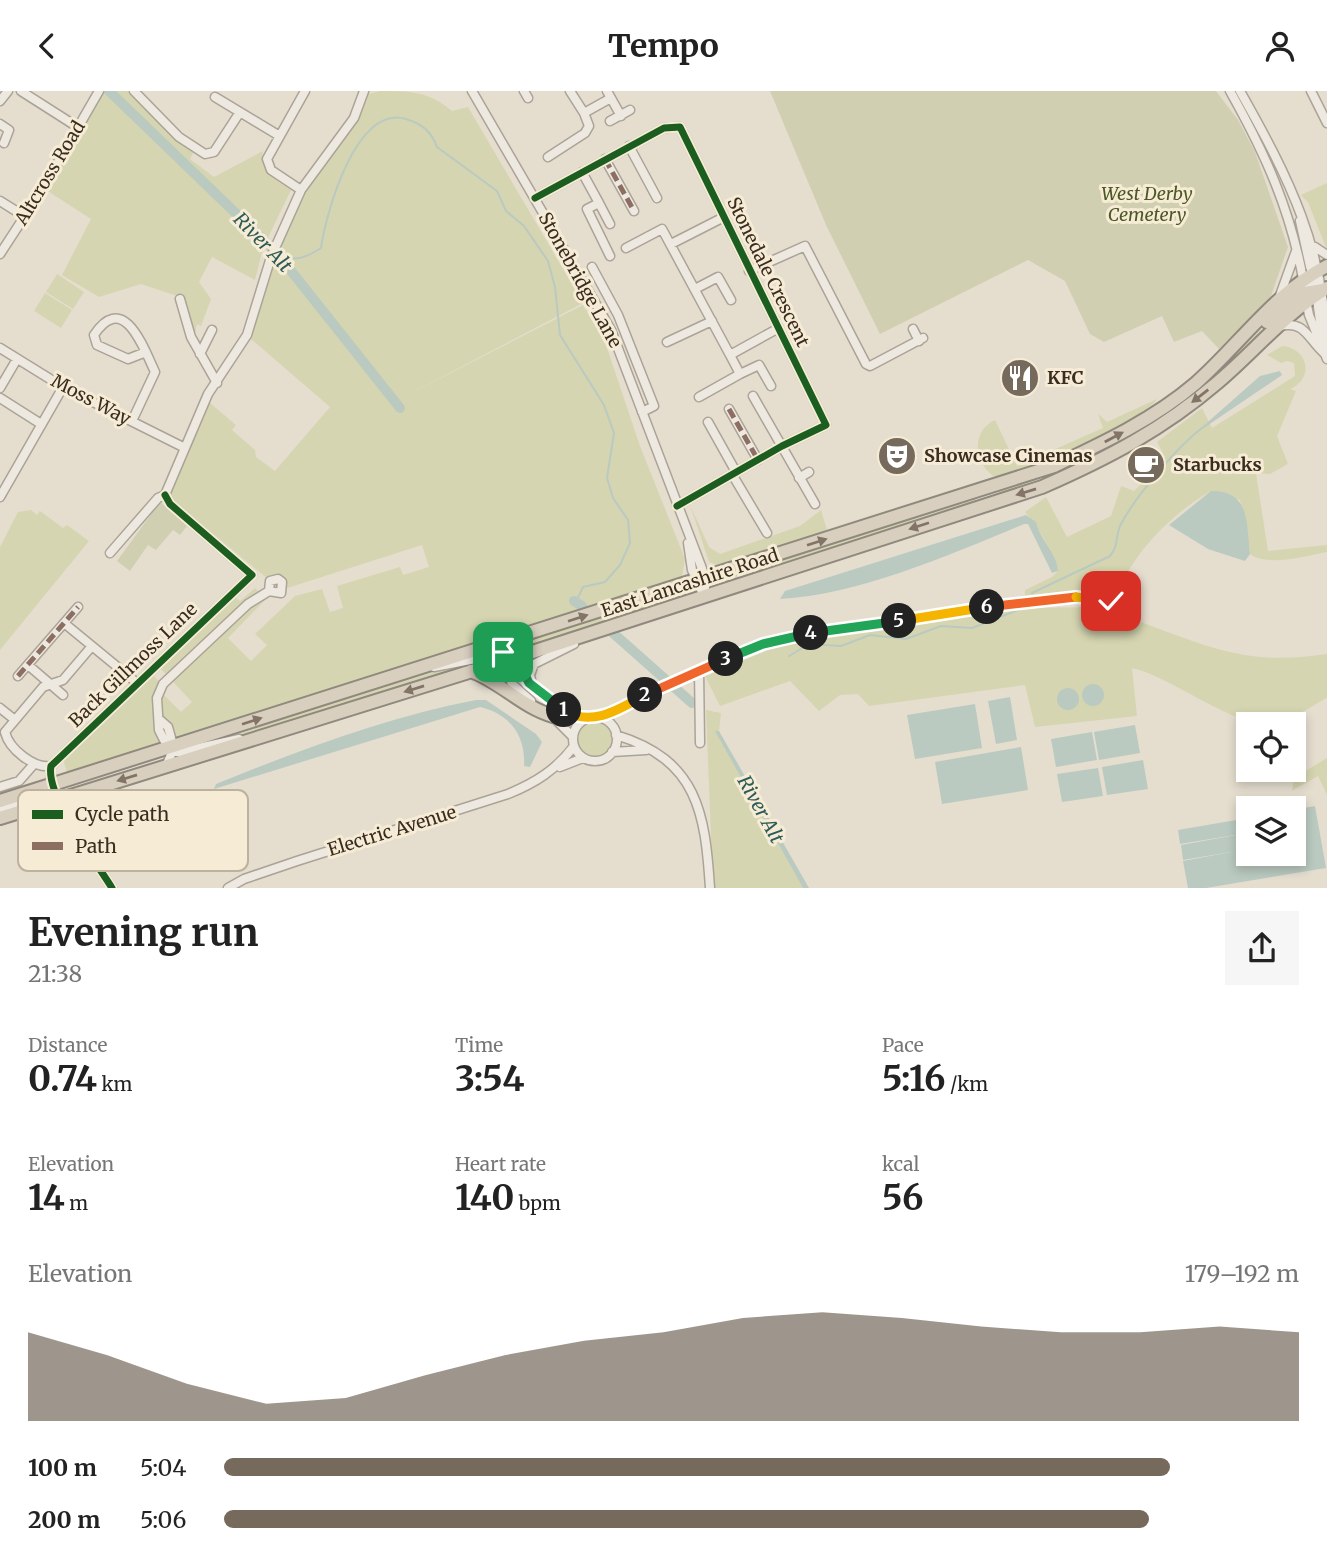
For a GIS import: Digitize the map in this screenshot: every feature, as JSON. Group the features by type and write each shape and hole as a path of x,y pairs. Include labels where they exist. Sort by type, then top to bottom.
{"highway":[{"name":"East Lancashire Road","path":"36,790 172,749 1054,466 1142,422 1195,384 1276,304 1316,284"},
{"name":"East Lancashire Road","path":"88,790 471,671 503,657 517,657 1042,487 1107,459 1164,425 1217,383 1276,327 1316,284"},
{"path":"1195,384 1215,372 1260,328 1316,284"},
{"path":"471,671 488,677 534,710 553,716"},
{"name":"East Lancashire Road","path":"0,801 18,795"},
{"name":"East Lancashire Road","path":"0,818 18,812"}],"street":[{"path":"0,101 8,91"},
{"path":"21,91 79,128"},
{"path":"134,91 179,137 205,154 214,152 240,112"},
{"path":"301,190 268,165 268,153 305,91"},
{"path":"110,553 158,498 165,495 183,447 208,394 247,335 271,257 301,190 354,118 364,91"},
{"name":"Stonebridge Lane","path":"472,91 606,320 686,530 704,596"},
{"path":"548,157 585,133 589,126 570,91"},
{"path":"1230,91 1274,174 1296,248 1316,284"},
{"path":"1240,91 1294,198 1315,247 1316,284 1326,357"},
{"path":"1311,91 1327,123"},
{"name":"Altcross Road","path":"0,254 79,128 97,94"},
{"path":"584,113 609,94 621,116"},
{"path":"215,97 278,135"},
{"path":"610,121 630,110"},
{"path":"0,124 9,130 4,143"},
{"name":"Stonedale Crescent","path":"535,198 664,128 680,127 826,425 782,446 677,506"},
{"path":"629,146 657,198"},
{"path":"605,159 634,211"},
{"path":"582,172 610,224"},
{"path":"1294,198 1327,322 1326,357"},
{"path":"0,201 24,216"},
{"path":"599,203 587,209 610,256"},
{"name":"Stonedale Crescent","path":"671,244 724,217"},
{"path":"626,248 662,229 740,374"},
{"path":"749,271 805,246 866,364 870,366 921,340 913,329"},
{"path":"1315,247 1327,255"},
{"path":"1276,304 1296,248"},
{"path":"592,267 618,315 654,406 642,412"},
{"path":"695,289 718,277 731,300"},
{"path":"180,299 200,354 217,383"},
{"path":"606,320 618,315"},
{"path":"132,421 155,372 136,329 125,322 113,320 101,325 94,335 97,345 128,359 146,352"},
{"path":"667,342 712,321"},
{"path":"1276,327 1298,326 1308,332 1315,346 1326,357"},
{"path":"730,355 777,329"},
{"path":"200,354 212,330"},
{"name":"Moss Way","path":"0,348 63,387 183,447"},
{"path":"0,388 17,359"},
{"path":"699,397 759,365 771,386"},
{"path":"0,497 63,387"},
{"path":"753,396 815,505"},
{"path":"0,398 41,424"},
{"path":"729,409 758,460"},
{"path":"708,422 767,533"},
{"path":"799,478 809,472"},
{"name":"Back Gillmoss Lane","path":"51,766 252,575 170,504 165,495"},
{"path":"739,506 748,500"},
{"path":"172,749 159,730 157,698 163,684 248,604 270,591"},
{"path":"517,657 523,675 534,688 573,715 584,719 600,717 625,707 699,670 763,644 825,630 1074,597 1111,601 1135,608"},
{"path":"18,676 78,607"},
{"path":"64,623 137,683"},
{"path":"534,688 530,675 537,661 596,631"},
{"path":"513,638 503,657 516,689 553,716 583,758 599,760 612,752 646,750"},
{"path":"54,790 51,766 34,764 7,740 5,732 43,687 63,680 92,646"},
{"path":"424,667 503,657"},
{"path":"28,665 62,695"},
{"path":"699,670 696,733 700,743"},
{"path":"612,725 625,707"},
{"path":"0,708 15,720"},
{"path":"600,717 612,725 617,735 612,752"},
{"path":"573,741 584,719"},
{"path":"172,749 268,734"},
{"path":"617,735 638,742 675,768 690,787 700,807 706,831 710,888"},
{"name":"Electric Avenue","path":"554,769 573,741"},
{"path":"165,766 172,749"},
{"name":"Electric Avenue","path":"228,888 244,879 297,861 508,794 535,783 554,769 583,758"},
{"path":"0,787 19,781 34,764"},
{"path":"0,808 18,803"},
{"path":"102,871 112,888"}],"green space":[{"path":"102,91 129,91 171,135 194,151 190,159 214,177 263,151 263,165 266,170 291,190 263,248 255,280 212,257 199,282 211,299 201,326 197,324 193,343 177,296 141,284 99,297 62,275 91,219 43,188"},
{"path":"380,91 418,93 435,99 452,111 468,107 583,303 402,398 583,305 605,342 640,446 685,559 682,577 67,772 63,759 154,676 164,688 161,692 181,712 192,702 161,669 235,597 240,601 255,588 266,599 228,638 251,661 267,645 255,634 295,596 322,589 330,612 343,608 337,586 400,567 403,575 429,567 422,545 281,590 168,496 210,403 236,425 232,430 255,450 256,457 275,471 330,407 251,339 281,242 297,205 315,176 349,132 368,94"},
{"name":"West Derby Cemetery","path":"770,91 1216,91 1238,120 1255,152 1288,247 1270,299 1219,349 1202,331 1174,342 1162,316 1104,342 1090,334 1065,281 1028,260 880,334 826,225"},
{"path":"1327,183 1327,250 1308,202 1301,195"},
{"path":"57,274 84,292 73,309 46,292"},
{"path":"45,293 72,310 61,328 34,311"},
{"path":"1265,329 1221,374 1148,432 1057,475 999,494 998,490 1028,480 1212,376 1259,330"},
{"path":"1282,346 1298,352 1303,358 1305,371 1298,384 1290,389 1296,391 1277,436 1288,464 1270,474 1256,473 1268,551 1327,545 1327,552 1277,560 1258,558 1250,554 1240,500 1211,491 1181,511 1154,537 1131,567 1116,599 1025,599 1025,590 1052,577 1058,571 1044,539 1025,512 1046,497 1067,537 1111,516 1121,486 1134,491 1163,462 1165,457 1157,442 1202,408 1212,428 1295,376 1294,363 1281,363 1267,355"},
{"path":"1157,399 1130,419 1079,446 1005,475 993,476 979,455 982,431 995,420 1017,466 1103,428 1098,414 1107,422"},
{"path":"977,497 973,506 718,582 716,579"},
{"path":"160,502 187,526 180,535 173,530 156,550 148,545 130,571 117,561"},
{"path":"690,505 709,547 720,554 800,526 821,510 827,530 717,565 709,562"},
{"path":"31,510 37,515 40,511 63,528 67,525 89,541 0,650 0,547 18,512"},
{"path":"677,592 680,599 531,647 528,639"},
{"path":"1095,607 1204,645 1240,654 1284,658 1327,654 1327,698 1302,712 1236,712 1236,716 1166,681 1132,668 1137,716 1035,727 1025,685 869,706 858,694 840,695 819,711 790,681 720,706 705,676 786,643 1028,608"},
{"path":"483,660 266,729 198,745 427,670"},
{"path":"706,710 721,713 719,731 716,731 803,888 713,888"},
{"path":"594,721 606,727 612,739 606,751 594,757 582,751 576,739 582,727"},
{"path":"1327,758 1327,795 1318,776 1292,791 1293,782 1306,782 1306,771"}],"water":[{"path":"1280,371 1282,375 1192,436 1260,376"},
{"path":"1211,491 1233,496 1244,511 1250,554 1245,561 1208,549 1169,525"},
{"path":"1026,515 1036,522 1055,558 1058,571 1052,573 1028,524 1024,524 936,560 872,581 841,590 780,599 785,591"},
{"path":"1093,684 1101,687 1104,695 1101,703 1093,706 1085,703 1082,695 1085,687"},
{"path":"1068,688 1076,691 1079,699 1076,707 1068,710 1060,707 1057,699 1060,691"},
{"path":"1010,697 1017,740 996,744 988,701"},
{"path":"476,700 486,700 536,734 542,742 530,767 524,766 522,745 514,728 500,715 480,707 214,789 216,784 344,736"},
{"path":"975,704 982,748 915,759 907,715"},
{"path":"1135,725 1140,753 1099,760 1094,732"},
{"path":"715,731 719,731 809,888 803,888"},
{"path":"1092,732 1097,760 1056,767 1051,739"},
{"path":"1021,747 1028,790 942,804 935,762"},
{"path":"1143,760 1148,789 1107,795 1102,767"},
{"path":"1098,768 1103,796 1062,802 1057,774"},
{"path":"1315,806 1326,868 1206,888 1188,888 1183,861 1236,851 1236,866 1306,866 1306,808"},
{"path":"1236,820 1236,835 1180,844 1178,830"},
{"path":"1236,835 1236,851 1183,860 1181,845"}],"waterway":[{"name":"River Alt","path":"109,91 276,252 400,408"},
{"path":"277,253 289,258 299,258 321,248 329,211 347,165 358,144 372,128 388,119 406,119 417,123 429,132 437,147 497,191 506,211 524,226 548,261 555,287 560,335 604,405 614,433 607,478 613,498 628,520 630,543 620,565 605,582 583,587 576,602"},
{"path":"1032,593 1110,556 1115,548 1120,526 1135,502 1169,460 1202,428"},
{"name":"River Alt","path":"574,601 582,606"},
{"path":"789,656 809,644 841,646 870,635 906,639 941,626 972,628 1023,608"},
{"name":"River Alt","path":"613,633 692,703"}],"marked path":[{"path":"605,159 634,211"},
{"path":"729,409 758,460"},
{"path":"18,676 78,607"}],"cycle path":[{"path":"535,198 664,128 680,127 826,425 782,446 677,506"},
{"path":"55,790 51,766 252,575 170,504 165,495"},
{"path":"600,717 763,644 826,630 1074,597 1111,601 1135,608"},
{"path":"101,871 112,888"}],"place":[{"name":"KFC","path":"1020,378"},
{"name":"Showcase Cinemas","path":"897,456"},
{"name":"Starbucks","path":"1146,465"}],"route":[{"path":"503,652 516,655 523,675 534,688 573,715 584,719 600,717 625,707 681,678 763,644 825,630 1018,602 1074,597 1111,601"}]}
